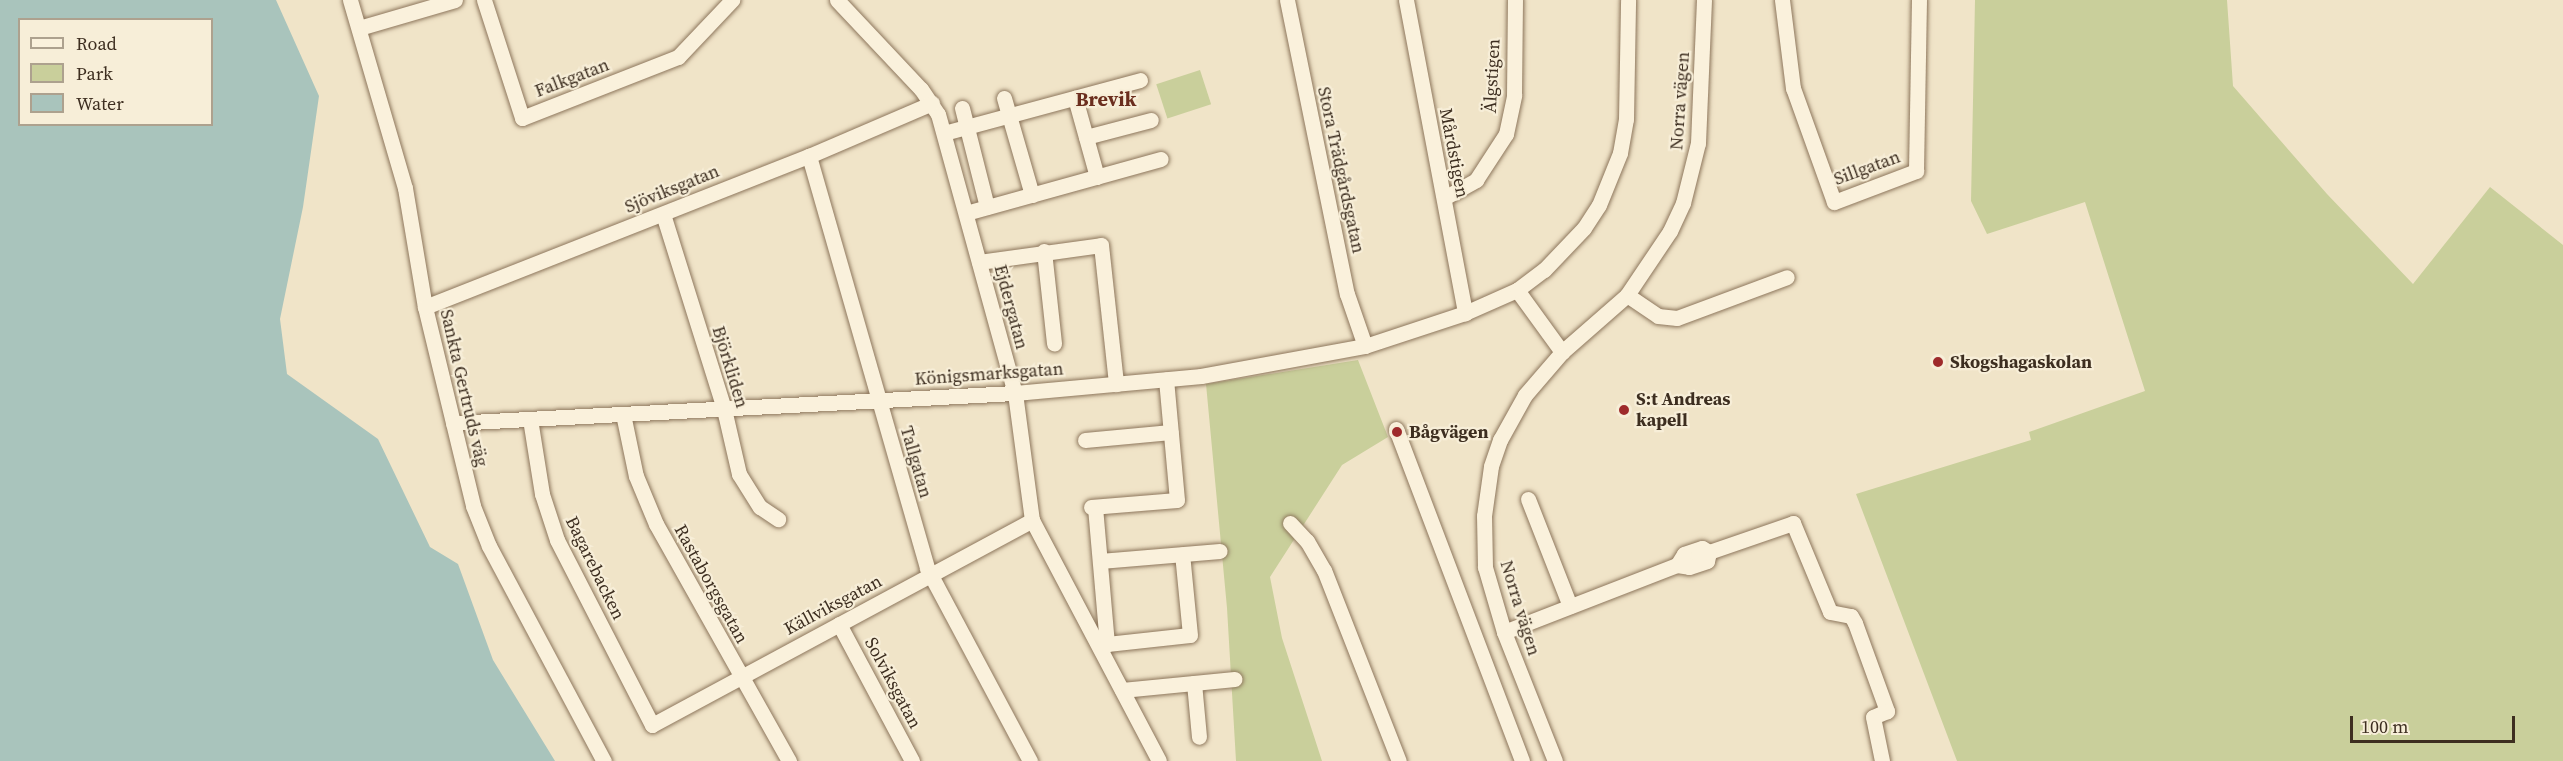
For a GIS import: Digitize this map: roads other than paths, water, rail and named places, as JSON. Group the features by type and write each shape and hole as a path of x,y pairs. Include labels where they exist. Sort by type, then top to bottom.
{"street":[{"name":"Sankta Gertruds väg","path":"350,0 405,188 425,307 479,524 604,761"},
{"path":"359,28 455,0"},
{"name":"Falkgatan","path":"484,0 522,118 678,57 732,0"},
{"name":"Ejdergatan","path":"837,0 932,103 944,133 1014,393 1032,520 1103,646 1122,690 1159,761"},
{"name":"Stora Trädgårdsgatan","path":"1287,0 1347,294 1365,346"},
{"name":"Mårdstigen","path":"1406,0 1465,313"},
{"name":"Älgstigen","path":"1444,198 1476,180 1506,134 1514,95 1515,0"},
{"name":"Königsmarksgatan","path":"453,423 878,402 1014,393 1166,379 1365,346 1465,313 1516,290 1545,270 1584,228 1611,179 1626,119 1628,0"},
{"name":"Norra vägen","path":"1555,761 1504,632 1490,588 1482,541 1491,466 1511,417 1562,352 1627,295 1670,231 1692,174 1701,117 1704,0"},
{"name":"Sillgatan","path":"1782,0 1793,88 1834,202 1916,171 1919,0"},
{"path":"944,133 1140,80"},
{"path":"1004,98 1032,195"},
{"path":"1075,98 1097,177"},
{"name":"Sjöviksgatan","path":"425,307 809,156 932,103"},
{"path":"962,108 987,207"},
{"path":"1086,137 1151,120"},
{"name":"Tallgatan","path":"809,156 878,402 930,574 1030,761"},
{"path":"966,213 1161,159"},
{"name":"Björkliden","path":"663,214 724,409 739,474 760,507 778,519"},
{"path":"979,262 1044,251 1101,245 1116,384"},
{"path":"1044,251 1054,343"},
{"path":"1627,295 1658,315 1677,318 1787,277"},
{"path":"1516,290 1562,352"},
{"name":"Ejdergatan","path":"1103,646 1100,561 1093,507 1177,500 1166,379"},
{"name":"Rastaborgsgatan","path":"622,414 645,500 739,677 789,761"},
{"name":"Bagarebacken","path":"530,419 542,494 557,540 652,725"},
{"path":"1396,429 1522,761"},
{"path":"1085,440 1171,432"},
{"path":"1528,499 1570,606"},
{"name":"Källviksgatan","path":"652,725 1032,520"},
{"path":"1290,523 1312,547 1324,570 1399,761"},
{"path":"1504,632 1677,565 1689,567 1707,561 1709,552 1793,523 1830,612 1851,616 1855,622 1887,711 1873,717 1882,761"},
{"path":"1100,561 1220,551"},
{"path":"1103,646 1190,635 1182,554"},
{"name":"Solviksgatan","path":"839,624 912,761"},
{"path":"1122,690 1234,679"},
{"path":"1194,683 1199,736"}],"water":[{"path":"0,0 276,0 319,96 303,207 280,319 287,374 378,439 430,547 458,564 493,660 555,761 0,761"}],"place":[{"name":"Skogshagaskolan","path":"1938,362"},
{"name":"S:t Andreas kapell","path":"1624,410"},
{"name":"Bågvägen","path":"1397,432"}],"district":[{"name":"Brevik","path":"1106,99"}]}
